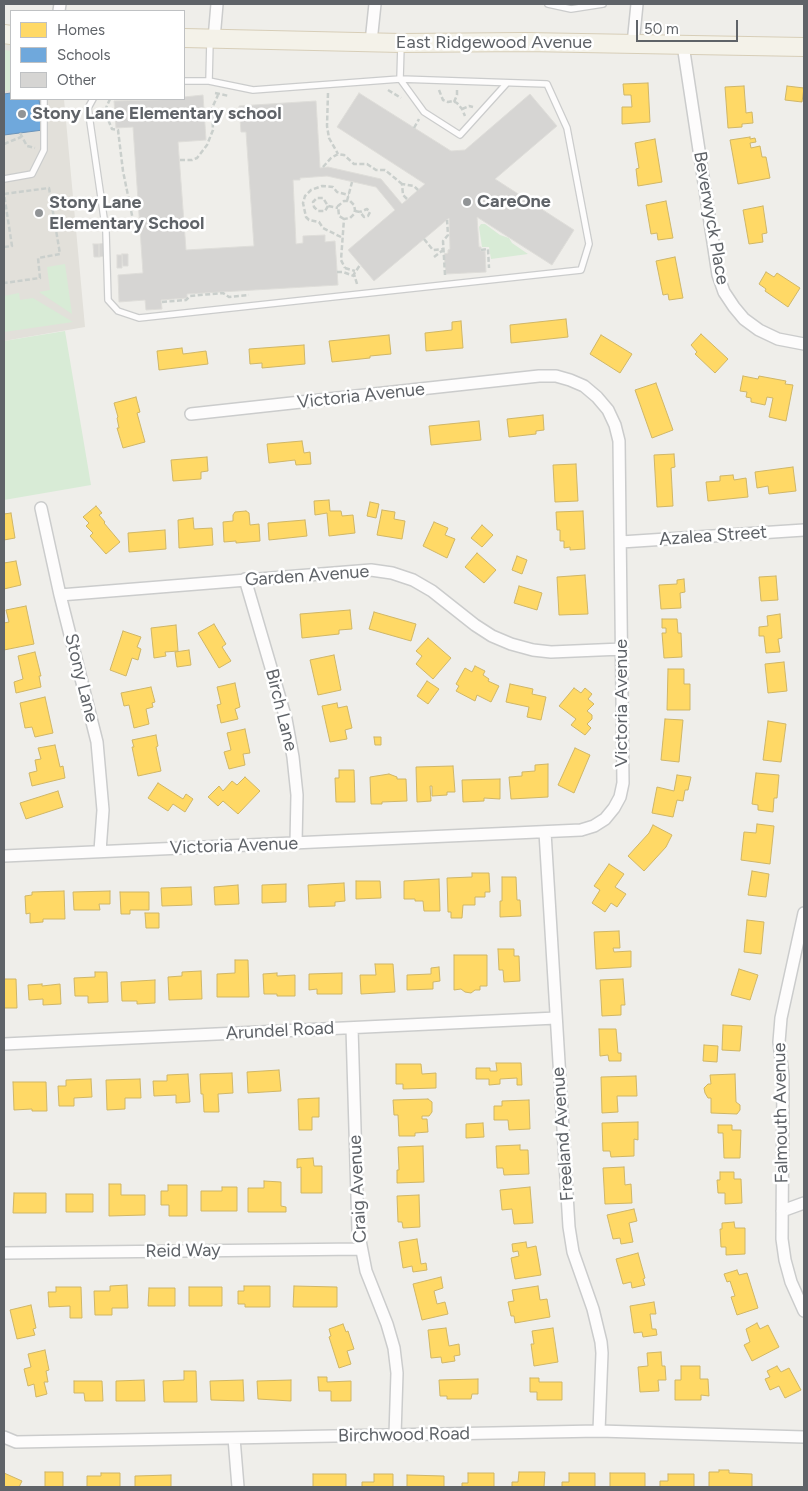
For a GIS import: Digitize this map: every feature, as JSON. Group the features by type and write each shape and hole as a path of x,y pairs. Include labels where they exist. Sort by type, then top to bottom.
{"main road":[{"name":"East Ridgewood Avenue","path":"185,38 372,42 804,46"}],"street":[{"path":"212,39 217,4"},
{"path":"372,42 374,4"},
{"path":"633,44 637,4"},
{"name":"Beverwyck Place","path":"683,45 718,275 724,292 744,319 758,330 778,339 804,344"},
{"name":"Victoria Avenue","path":"4,856 581,830 594,826 604,819 614,808 620,797 622,783 622,649 619,441 615,425 608,410 597,397 584,386 570,380 556,376 539,376 191,414"},
{"name":"Stony Lane","path":"41,508 60,595 97,742 103,810 100,851"},
{"name":"Azalea Street","path":"621,542 804,530"},
{"name":"Garden Avenue","path":"60,595 370,570 392,573 413,580 432,591 475,625 492,636 511,644 533,650 551,652 622,649"},
{"name":"Birch Lane","path":"244,579 286,719 297,795 296,843"},
{"name":"Freeland Avenue","path":"545,832 569,1227 573,1252 593,1309 602,1354 600,1432"},
{"name":"Falmouth Avenue","path":"804,913 802,933 781,1018 779,1042 783,1076 782,1239 791,1282 804,1311"},
{"name":"Arundel Road","path":"4,1044 556,1018"},
{"name":"Craig Avenue","path":"352,1028 358,1230 366,1271 387,1324 394,1348 397,1372 395,1435"},
{"path":"782,1211 804,1203"},
{"name":"Reid Way","path":"4,1253 361,1249"},
{"name":"Birchwood Road","path":"4,1437 16,1442 600,1432 804,1437"},
{"path":"234,1438 238,1487"}],"lane":[{"path":"548,4 571,9 603,4"},
{"path":"209,81 212,39"},
{"path":"401,42 400,79 424,112 460,135 507,82"},
{"path":"92,100 88,108 106,232 108,300 118,311 139,318 581,270 589,244 567,128 547,84 400,79 253,90 209,81 185,81"},
{"path":"4,179 32,174 44,150 44,100"}],"path":[{"path":"381,88 403,99"},
{"path":"438,88 442,100 454,102 462,109 465,120"},
{"path":"454,102 457,88"},
{"path":"328,89 327,126 329,138 338,154"},
{"path":"211,92 218,95 234,95"},
{"path":"180,160 197,158 207,145 213,130 212,108 218,95"},
{"path":"110,100 106,108 107,117 112,129 118,130 123,171 134,225"},
{"path":"462,109 469,106 476,109"},
{"path":"414,128 421,116"},
{"path":"4,144 21,135 27,146 35,148"},
{"path":"323,167 331,158 338,154 344,155 354,164 367,164 376,170 385,170 402,184 414,186 418,190"},
{"path":"347,201 352,182"},
{"path":"402,184 403,195 407,200"},
{"path":"341,237 323,228 319,222 309,220 303,208 303,203 305,196 310,190 322,186 333,187 337,192 349,195"},
{"path":"4,247 12,246 4,194 49,188 60,254 38,258 40,278 4,283"},
{"path":"328,206 326,211 318,212 314,207 314,202 317,198 323,198 328,206 338,208"},
{"path":"347,201 354,205 355,211 350,218 344,219 339,216 338,206 347,201"},
{"path":"355,211 360,212"},
{"path":"344,219 341,237 341,260 345,268 355,271"},
{"path":"445,275 443,241 448,235 447,220"},
{"path":"424,239 433,250 444,249"},
{"path":"434,257 444,249"},
{"path":"481,250 488,249 490,268"},
{"path":"357,284 354,276 355,271 360,265"},
{"path":"343,272 345,268"},
{"path":"337,272 354,276"},
{"path":"350,285 365,284"},
{"path":"162,302 186,300 190,296 223,293 229,297 258,294"}],"shaded area":[{"name":"Stony Lane Elementary School","path":"4,34 10,35 10,100 64,100 85,327 4,341"}],"green space":[{"path":"4,50 10,51 10,90 4,91"},
{"path":"481,224 485,224 500,235 509,238 512,243 528,254 491,259 489,247 482,247 479,227"},
{"path":"65,264 72,314 39,292 50,290 47,267"},
{"path":"19,293 20,300 33,298 73,322 4,332 4,296"},
{"path":"65,331 91,485 4,500 4,341"}],"building: Homes":[{"path":"648,83 650,122 622,124 622,107 632,107 631,95 624,95 623,84"},
{"path":"744,86 746,113 752,112 753,123 742,124 742,127 728,128 725,87"},
{"path":"787,86 804,88 802,102 785,100"},
{"path":"750,137 750,139 755,138 756,142 750,143 751,148 760,146 762,157 766,157 770,178 738,184 730,140"},
{"path":"655,139 662,182 638,186 636,169 639,168 635,143"},
{"path":"666,201 673,238 658,240 657,233 651,234 646,205"},
{"path":"763,206 767,233 762,234 763,242 749,244 743,210"},
{"path":"675,257 683,298 669,300 668,294 663,295 656,261"},
{"path":"766,272 774,277 777,273 800,288 788,307 765,291 766,289 759,284"},
{"path":"566,319 568,337 511,343 510,325"},
{"path":"461,321 463,348 426,351 425,333 452,330 452,322"},
{"path":"701,334 728,359 715,373 695,354 697,352 691,345"},
{"path":"389,335 391,354 332,362 329,341"},
{"path":"601,335 632,354 620,373 590,354"},
{"path":"304,345 305,364 262,368 262,363 250,364 249,349"},
{"path":"182,348 183,354 206,351 208,364 159,370 157,351"},
{"path":"743,376 758,379 759,376 786,381 785,384 793,385 786,421 769,417 773,398 767,397 765,405 751,402 751,398 746,397 747,392 740,391"},
{"path":"656,383 673,430 652,438 635,390"},
{"path":"136,397 140,412 137,413 145,442 123,448 117,428 119,428 118,417 114,403"},
{"path":"543,415 544,430 536,431 536,434 509,437 507,419"},
{"path":"479,421 481,440 431,445 429,426"},
{"path":"302,441 304,453 310,452 311,464 296,465 295,460 269,463 267,444"},
{"path":"674,454 675,467 671,468 673,506 657,507 654,455"},
{"path":"207,457 208,471 201,472 201,479 173,481 171,460"},
{"path":"576,464 578,501 555,502 553,465"},
{"path":"793,467 796,491 769,494 768,486 757,488 755,472"},
{"path":"733,475 734,480 746,478 748,497 708,501 706,482 720,481 720,476"},
{"path":"329,500 330,511 341,511 342,516 353,515 355,533 329,536 327,513 315,515 314,501"},
{"path":"370,502 379,504 376,518 367,516"},
{"path":"96,506 102,513 99,515 104,523 120,542 106,554 90,536 93,533 86,526 89,523 83,517"},
{"path":"382,510 395,512 394,519 405,521 402,539 377,535"},
{"path":"246,511 249,513 250,525 259,524 260,541 224,542 223,522 233,521 235,512"},
{"path":"583,511 585,549 570,550 570,547 564,548 564,541 560,541 560,530 557,530 556,512"},
{"path":"11,513 15,538 4,540 4,514"},
{"path":"193,518 194,529 212,528 213,545 179,548 178,520"},
{"path":"305,520 307,536 269,540 268,523"},
{"path":"434,522 448,528 445,535 455,539 447,558 423,546"},
{"path":"482,525 493,535 482,547 471,538"},
{"path":"165,530 166,549 129,552 128,533"},
{"path":"477,553 496,570 484,583 465,567"},
{"path":"517,556 527,560 522,574 512,570"},
{"path":"16,561 21,585 4,589 4,563"},
{"path":"585,575 588,614 559,615 557,577"},
{"path":"776,576 778,600 761,601 759,577"},
{"path":"684,579 685,592 680,593 681,608 661,609 659,585 677,584 677,580"},
{"path":"519,586 542,593 537,610 514,603"},
{"path":"26,606 34,644 4,650 4,623 9,622 6,610"},
{"path":"350,610 352,629 339,630 339,634 302,638 300,614"},
{"path":"374,612 416,624 411,641 369,629"},
{"path":"780,614 782,638 778,639 780,652 766,653 764,636 759,636 759,627 768,626 767,616"},
{"path":"662,619 677,619 678,633 681,633 682,657 664,658 662,633 666,633 666,628 662,628"},
{"path":"214,624 226,644 222,647 231,661 219,668 198,633"},
{"path":"176,625 178,651 165,652 166,656 154,658 151,628"},
{"path":"123,631 141,637 137,647 141,649 138,660 132,658 126,676 110,670"},
{"path":"428,638 451,658 433,679 416,664 422,656 416,651"},
{"path":"189,650 191,665 177,667 175,652"},
{"path":"35,652 41,676 39,676 41,687 16,693 14,682 23,679 18,656"},
{"path":"334,655 341,690 318,695 310,660"},
{"path":"784,662 787,691 768,693 765,664"},
{"path":"475,666 485,671 483,675 489,679 488,681 499,686 491,702 477,695 475,701 456,691 459,686 456,684 465,668 472,672"},
{"path":"668,669 684,669 684,684 690,684 690,710 667,710"},
{"path":"427,681 439,689 428,704 417,696"},
{"path":"235,683 240,707 235,709 238,719 221,723 217,705 221,704 217,687"},
{"path":"510,684 533,689 532,694 546,697 541,720 527,717 529,707 506,702"},
{"path":"151,687 155,702 152,703 153,707 146,709 149,724 134,728 129,705 124,706 121,693"},
{"path":"574,688 581,693 585,688 592,694 588,699 594,704 587,711 592,715 592,719 587,724 591,728 585,735 571,725 576,719 559,706"},
{"path":"45,697 53,733 35,737 32,727 25,728 20,703"},
{"path":"337,703 338,708 347,706 352,728 345,730 347,739 330,742 322,706"},
{"path":"665,719 683,720 679,762 661,760"},
{"path":"768,721 786,724 781,762 763,760"},
{"path":"245,729 250,753 243,754 245,765 229,769 224,752 231,750 227,733"},
{"path":"156,735 158,746 156,747 161,771 138,776 132,740"},
{"path":"374,737 381,737 381,745 375,745"},
{"path":"55,745 60,767 63,766 65,778 32,786 29,773 37,771 35,760 41,759 38,748"},
{"path":"575,748 590,755 574,793 558,785"},
{"path":"548,764 548,797 511,799 509,777 522,776 522,772 535,771 535,765"},
{"path":"453,766 455,792 447,792 447,795 432,796 432,786 430,786 431,801 417,802 416,767"},
{"path":"339,770 354,770 355,802 336,802 335,778 339,778"},
{"path":"756,773 779,775 777,798 774,798 773,812 758,810 758,805 752,804"},
{"path":"389,774 397,777 397,779 406,779 407,801 371,804 370,777"},
{"path":"677,775 691,777 688,790 685,790 683,801 677,800 673,817 652,813 657,787 674,791"},
{"path":"245,777 260,791 238,814 223,801 218,806 208,797 219,786 223,791 232,781 237,785"},
{"path":"500,779 500,799 484,798 484,801 463,802 462,780"},
{"path":"158,783 183,799 186,794 193,799 185,812 173,804 168,811 148,798"},
{"path":"58,791 63,807 26,819 20,803"},
{"path":"757,824 774,826 770,864 741,860 744,832 756,833"},
{"path":"653,825 672,835 666,847 644,871 628,856 649,833"},
{"path":"609,864 624,874 615,887 626,894 617,907 611,903 605,912 592,903 600,890 594,886"},
{"path":"752,871 769,874 766,897 748,895"},
{"path":"472,873 489,873 490,892 485,892 485,897 475,897 475,905 463,905 462,918 451,918 451,912 448,912 447,878 472,877"},
{"path":"502,877 516,877 517,900 520,900 521,916 500,917"},
{"path":"439,879 440,911 424,911 423,901 404,899 404,881"},
{"path":"356,881 380,881 381,898 356,899"},
{"path":"344,883 345,901 335,902 335,906 309,907 308,885"},
{"path":"286,884 286,902 262,903 262,885"},
{"path":"238,885 239,904 215,905 214,887"},
{"path":"191,887 192,905 162,906 161,888"},
{"path":"64,891 65,919 43,919 43,922 30,923 30,913 26,914 25,896 32,895 32,892"},
{"path":"110,891 110,904 99,904 100,910 74,910 73,892"},
{"path":"120,892 149,892 149,910 130,910 130,914 121,914"},
{"path":"145,913 159,913 159,928 146,928"},
{"path":"747,920 764,922 761,954 744,952"},
{"path":"619,931 620,948 613,948 614,952 631,951 631,967 596,969 594,932"},
{"path":"498,949 514,949 514,956 519,956 520,981 504,982 503,970 499,970"},
{"path":"454,955 487,955 487,986 480,986 480,990 475,990 471,993 461,989 454,990"},
{"path":"235,960 248,960 249,997 217,997 217,974 235,973"},
{"path":"375,964 393,964 395,992 361,994 360,975 376,975"},
{"path":"439,967 440,981 433,982 433,989 407,990 407,975 431,974 431,968"},
{"path":"739,969 758,975 750,1000 731,995"},
{"path":"201,971 202,999 169,1000 168,977 182,976 182,972"},
{"path":"95,972 107,972 108,1002 88,1003 88,996 75,996 74,978 95,977"},
{"path":"277,973 277,976 295,975 295,996 264,994 263,974"},
{"path":"342,973 342,994 317,994 317,989 309,990 309,974"},
{"path":"4,979 16,979 17,1008 4,1008"},
{"path":"623,979 625,1005 621,1005 621,1015 602,1016 600,980"},
{"path":"155,980 155,1003 137,1004 137,1001 122,1001 121,982"},
{"path":"42,984 42,986 60,984 61,1004 43,1005 43,999 29,1000 28,985"},
{"path":"723,1025 742,1026 740,1051 722,1050"},
{"path":"599,1029 616,1029 618,1053 621,1053 621,1061 609,1061 608,1055 600,1056"},
{"path":"704,1045 718,1046 717,1062 703,1061"},
{"path":"496,1063 521,1063 522,1085 517,1085 517,1078 500,1079 500,1084 489,1085 489,1079 476,1079 476,1068 490,1068 490,1071 497,1071"},
{"path":"396,1064 421,1064 422,1074 436,1073 436,1088 403,1089 403,1084 396,1084"},
{"path":"279,1070 281,1091 248,1093 247,1072"},
{"path":"232,1073 233,1093 218,1094 219,1112 204,1112 200,1074"},
{"path":"188,1074 190,1102 176,1103 176,1095 154,1096 153,1081 167,1081 167,1075"},
{"path":"735,1074 736,1102 740,1105 740,1110 737,1114 711,1113 711,1098 708,1098 704,1088 711,1084 710,1075"},
{"path":"636,1076 637,1096 617,1096 618,1112 602,1113 601,1077"},
{"path":"91,1079 92,1097 74,1098 74,1106 59,1106 58,1086 66,1086 66,1080"},
{"path":"140,1079 141,1098 125,1098 125,1109 107,1110 106,1080"},
{"path":"13,1082 46,1082 47,1111 32,1111 32,1109 14,1110"},
{"path":"319,1098 319,1117 312,1117 312,1130 299,1130 298,1099"},
{"path":"428,1099 432,1102 432,1112 429,1116 422,1116 422,1119 427,1119 428,1132 415,1133 415,1136 399,1136 398,1115 394,1115 393,1100"},
{"path":"529,1100 530,1129 509,1130 508,1120 494,1120 494,1106 502,1106 502,1101"},
{"path":"638,1122 638,1140 634,1139 634,1156 611,1157 610,1151 603,1151 602,1123"},
{"path":"483,1123 484,1137 466,1138 466,1124"},
{"path":"718,1125 732,1125 732,1130 741,1130 740,1158 724,1158 723,1133 718,1133"},
{"path":"520,1145 520,1150 528,1150 529,1174 504,1175 503,1168 497,1168 496,1146"},
{"path":"423,1146 424,1182 397,1183 397,1170 399,1170 398,1147"},
{"path":"313,1158 314,1166 322,1166 322,1193 301,1193 301,1167 297,1168 297,1159"},
{"path":"624,1167 625,1185 631,1184 632,1203 605,1204 603,1168"},
{"path":"720,1172 734,1172 734,1179 741,1179 742,1203 725,1204 725,1193 718,1193 717,1180 720,1180"},
{"path":"264,1181 281,1182 281,1206 286,1207 286,1212 248,1212 248,1188 264,1188"},
{"path":"109,1184 121,1184 121,1195 145,1195 145,1215 109,1216"},
{"path":"168,1185 187,1185 187,1216 169,1216 169,1205 161,1205 161,1191 168,1191"},
{"path":"222,1187 237,1187 237,1211 201,1211 201,1191 222,1191"},
{"path":"530,1187 533,1223 514,1224 512,1209 502,1210 500,1190"},
{"path":"14,1193 46,1193 46,1213 13,1213"},
{"path":"66,1194 93,1194 93,1212 66,1212"},
{"path":"419,1195 420,1227 403,1228 402,1222 398,1222 397,1196"},
{"path":"634,1209 637,1221 629,1223 633,1242 621,1244 620,1238 613,1239 607,1215"},
{"path":"734,1222 735,1228 745,1228 745,1254 726,1255 726,1247 721,1247 720,1229 722,1229 722,1223"},
{"path":"417,1239 421,1264 426,1263 427,1270 413,1272 412,1266 403,1268 399,1242"},
{"path":"526,1242 527,1248 536,1246 541,1275 515,1279 511,1258 519,1256 518,1251 513,1252 512,1244"},
{"path":"638,1253 645,1285 632,1288 631,1282 623,1284 616,1259"},
{"path":"737,1270 739,1275 747,1273 758,1308 737,1315 731,1297 735,1296 730,1281 727,1282 724,1274"},
{"path":"441,1277 443,1288 434,1291 437,1304 445,1302 448,1314 422,1320 413,1284"},
{"path":"127,1285 128,1308 112,1308 112,1315 95,1315 94,1291 110,1291 110,1286"},
{"path":"244,1286 270,1286 270,1307 245,1307 245,1304 238,1304 238,1291 244,1291"},
{"path":"294,1286 337,1287 337,1307 293,1307"},
{"path":"538,1286 540,1300 547,1299 550,1317 515,1323 514,1316 511,1316 508,1302 514,1301 512,1290"},
{"path":"56,1287 81,1287 82,1318 70,1318 70,1306 49,1307 48,1292 56,1292"},
{"path":"189,1287 222,1287 222,1306 189,1306"},
{"path":"149,1288 175,1288 175,1306 148,1306"},
{"path":"654,1302 656,1314 650,1314 652,1329 656,1329 657,1335 643,1337 642,1332 634,1333 630,1306"},
{"path":"31,1305 36,1328 33,1329 35,1335 17,1339 10,1310"},
{"path":"757,1323 760,1329 768,1325 779,1347 752,1361 744,1345 750,1342 746,1329"},
{"path":"343,1324 346,1332 348,1331 354,1349 347,1351 351,1364 339,1368 329,1337 331,1336 329,1329"},
{"path":"446,1328 449,1346 459,1344 460,1355 454,1356 455,1361 442,1363 441,1357 431,1358 428,1330"},
{"path":"553,1328 558,1362 534,1366 531,1344 534,1344 532,1331"},
{"path":"45,1350 49,1370 46,1371 48,1382 44,1382 47,1394 36,1397 34,1384 28,1386 24,1369 31,1367 28,1354"},
{"path":"661,1352 666,1380 658,1380 659,1391 640,1392 638,1367 648,1366 647,1353"},
{"path":"681,1366 700,1366 700,1379 708,1379 709,1396 701,1395 701,1400 675,1400 675,1380 681,1380"},
{"path":"777,1366 781,1372 789,1368 801,1390 785,1398 779,1386 770,1390 765,1379 770,1377 767,1371"},
{"path":"184,1371 196,1371 197,1402 164,1402 163,1381 184,1380"},
{"path":"318,1377 327,1377 327,1382 351,1381 351,1401 331,1401 331,1391 319,1391"},
{"path":"530,1378 539,1378 539,1382 562,1382 562,1400 537,1400 537,1392 530,1392"},
{"path":"478,1379 478,1394 472,1394 471,1399 447,1399 447,1396 440,1396 439,1380"},
{"path":"144,1380 145,1401 116,1401 116,1381"},
{"path":"243,1380 244,1401 211,1400 210,1381"},
{"path":"291,1380 291,1401 258,1399 257,1381"},
{"path":"74,1381 102,1381 103,1401 85,1401 84,1393 74,1393"},
{"path":"719,1470 729,1470 729,1473 752,1474 752,1487 709,1487 709,1472 719,1472"},
{"path":"45,1472 63,1472 63,1487 45,1487"},
{"path":"519,1472 545,1472 544,1487 512,1487 512,1482 518,1482"},
{"path":"4,1473 22,1481 19,1487 4,1487"},
{"path":"101,1473 120,1473 120,1487 87,1487 87,1476 101,1476"},
{"path":"468,1473 494,1473 494,1487 462,1487 462,1483 468,1483"},
{"path":"569,1473 595,1473 595,1487 562,1487 562,1482 569,1482"},
{"path":"610,1473 645,1473 645,1487 610,1487"},
{"path":"313,1474 346,1474 346,1487 313,1487"},
{"path":"374,1474 393,1474 393,1487 362,1487 362,1482 374,1482"},
{"path":"668,1474 694,1474 694,1487 660,1487 660,1481 668,1481"},
{"path":"171,1475 171,1487 135,1487 135,1476"},
{"path":"407,1475 444,1476 444,1487 407,1487"}],"building: Schools":[{"name":"Stony Lane Elementary school","path":"10,93 10,100 39,100 43,130 4,135 4,94"}],"building: Other":[{"name":"CareOne","path":"359,93 451,151 465,150 530,94 557,126 495,179 574,230 552,265 477,217 479,247 481,247 481,251 485,251 486,272 446,274 444,254 448,253 450,249 449,218 374,281 348,250 395,210 376,187 327,176 300,178 300,180 293,180 296,244 303,243 303,236 325,235 325,242 335,241 338,285 187,294 187,298 161,300 162,309 146,310 145,300 119,302 118,275 143,273 133,127 116,128 114,101 185,100 185,97 203,95 206,140 178,142 186,250 254,246 246,132 241,132 239,106 316,101 320,168 328,167 381,179 402,204 425,184 337,127"},
{"path":"105,243 105,256 99,257 99,244"},
{"path":"93,244 99,244 99,257 94,257"},
{"path":"122,254 128,254 128,266 123,266"},
{"path":"117,255 122,255 122,268 117,268"}],"place":[{"name":"Stony Lane Elementary school","path":"22,114"},
{"name":"CareOne","path":"467,202"},
{"name":"Stony Lane Elementary School","path":"39,213"}]}
